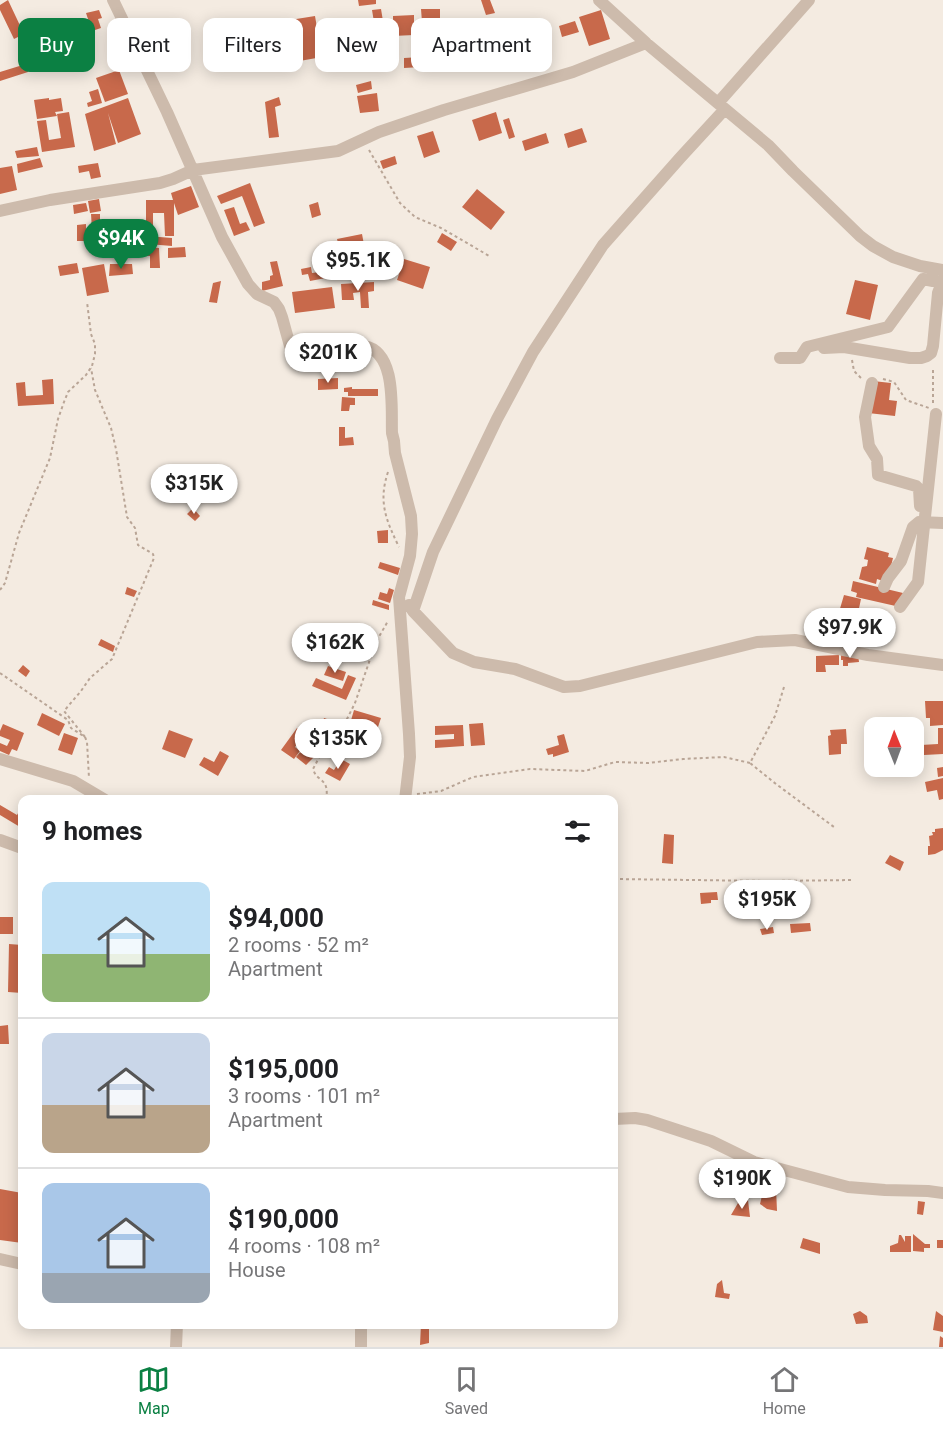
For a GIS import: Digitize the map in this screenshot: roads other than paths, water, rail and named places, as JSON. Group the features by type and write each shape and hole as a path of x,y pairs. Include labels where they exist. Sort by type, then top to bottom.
{"street":[{"path":"113,0 167,112 222,237 248,284 257,294 274,302 279,309 290,346 296,350 319,346 365,346 379,354 390,376 392,434 412,524 410,556 401,589 400,604 410,757 406,795"},
{"path":"599,0 646,43 768,145 860,236 893,257 937,269 933,281 923,279 888,327 807,346 800,358 780,357"},
{"path":"412,611 433,552 497,419 533,351 603,245 680,158 809,0"},
{"path":"0,211 50,200 160,183 193,170 333,153 379,132 444,110 573,72 646,43"},
{"path":"824,348 844,347 910,358 927,356 931,353 933,346 938,293 943,280"},
{"path":"872,383 865,417 869,446 877,459 877,473 879,476 916,486 919,489 922,522"},
{"path":"900,607 918,582 922,522 936,414"},
{"path":"884,587 901,561 913,527 922,522 943,523"},
{"path":"401,589 412,611 453,653 474,662 515,669 564,687 580,686 757,642 779,640 795,640 868,655 943,665"},
{"path":"0,759 73,781 98,795"},
{"path":"0,840 18,847"},
{"path":"618,1118 646,1120 711,1141 754,1162 848,1187 943,1193"},
{"path":"0,1259 18,1263"},
{"path":"176,1347 177,1329"},
{"path":"361,1329 361,1347"}]}
